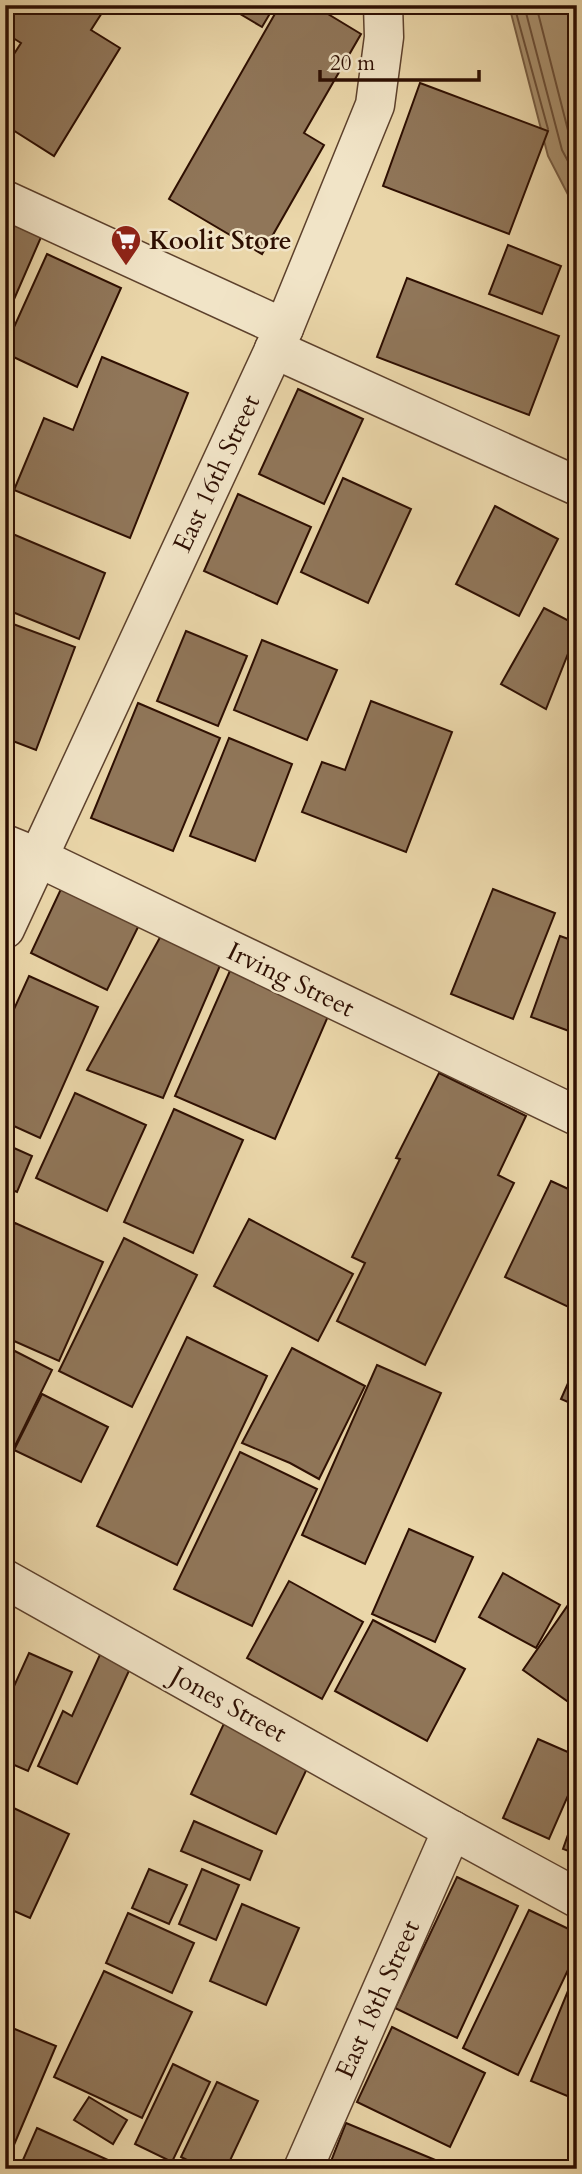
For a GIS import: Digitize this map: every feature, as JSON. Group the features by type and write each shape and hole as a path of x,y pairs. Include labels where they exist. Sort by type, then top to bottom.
{"street":[{"name":"East 16th Street","path":"5,929 21,850 279,338 375,105 384,37 383,5"},
{"path":"5,201 577,486"},
{"name":"Irving Street","path":"21,850 577,1116"},
{"name":"Jones Street","path":"5,1579 577,1898"},
{"name":"East 18th Street","path":"303,2169 452,1830"}],"water":[{"path":"507,5 577,5 577,212 548,156"}],"building":[{"path":"14,5 107,5 91,30 120,48 54,156 5,125 5,68 21,43 5,33 5,20"},
{"path":"225,5 275,5 262,27"},
{"path":"280,5 313,5 361,34 304,133 324,145 262,254 169,199"},
{"path":"420,83 548,131 509,234 383,186"},
{"path":"5,210 45,228 5,320"},
{"path":"508,245 561,266 542,314 489,294"},
{"path":"47,254 121,288 77,387 5,353 5,347"},
{"path":"407,278 559,336 529,415 377,357"},
{"path":"102,357 188,393 130,538 14,490 44,418 73,430"},
{"path":"298,389 363,419 324,504 259,474"},
{"path":"343,478 411,509 368,603 301,572"},
{"path":"238,494 311,527 277,604 204,571"},
{"path":"495,506 558,539 519,616 456,584"},
{"path":"8,532 105,573 79,639 5,609 5,539"},
{"path":"577,565 577,581 571,577"},
{"path":"544,608 577,625 546,709 501,684"},
{"path":"5,621 75,647 36,750 5,738"},
{"path":"186,631 247,656 218,726 157,701"},
{"path":"262,640 337,670 307,740 234,710"},
{"path":"371,701 452,732 406,852 302,812 322,762 345,770"},
{"path":"138,703 220,738 173,851 91,818"},
{"path":"229,738 292,764 255,861 190,836"},
{"path":"61,889 142,919 107,990 31,953"},
{"path":"493,889 555,913 513,1019 451,994"},
{"path":"163,932 225,954 163,1098 87,1070"},
{"path":"560,936 577,942 577,1034 531,1017"},
{"path":"236,957 335,1000 275,1139 175,1096"},
{"path":"29,976 98,1007 40,1138 5,1122 5,1029"},
{"path":"439,1073 526,1116 498,1175 514,1183 425,1365 337,1321 365,1263 352,1257 400,1159 396,1158"},
{"path":"75,1093 146,1125 107,1211 36,1178"},
{"path":"174,1109 243,1140 193,1253 124,1222"},
{"path":"5,1144 32,1156 17,1192 5,1187"},
{"path":"551,1181 577,1193 577,1311 505,1277"},
{"path":"5,1197 12,1200 5,1215"},
{"path":"249,1219 353,1274 318,1341 214,1286"},
{"path":"15,1223 103,1262 59,1361 5,1337 5,1245"},
{"path":"124,1238 197,1275 132,1407 59,1371"},
{"path":"187,1337 267,1376 177,1565 97,1526"},
{"path":"5,1346 52,1370 12,1452 5,1449"},
{"path":"292,1348 365,1386 319,1479 290,1463 242,1443"},
{"path":"577,1363 577,1406 561,1399"},
{"path":"377,1365 441,1393 365,1564 302,1535"},
{"path":"42,1394 108,1427 81,1482 14,1450"},
{"path":"240,1452 317,1489 252,1626 174,1589"},
{"path":"409,1529 473,1557 435,1642 372,1614"},
{"path":"503,1573 560,1605 536,1648 479,1617"},
{"path":"289,1581 363,1622 322,1699 247,1658"},
{"path":"577,1592 577,1708 523,1670"},
{"path":"373,1620 465,1669 427,1741 335,1691"},
{"path":"103,1648 133,1662 77,1784 38,1766 63,1711 72,1716"},
{"path":"29,1653 72,1672 28,1771 5,1761 5,1706"},
{"path":"227,1717 312,1758 276,1834 191,1794"},
{"path":"538,1739 577,1756 577,1775 549,1839 503,1818"},
{"path":"5,1804 69,1834 30,1918 5,1907"},
{"path":"577,1809 577,1854 563,1849"},
{"path":"194,1821 262,1851 250,1880 181,1851"},
{"path":"149,1869 187,1885 169,1924 132,1908"},
{"path":"202,1869 239,1885 216,1940 179,1924"},
{"path":"457,1877 518,1906 457,2038 395,2008"},
{"path":"242,1904 299,1928 266,2005 210,1981"},
{"path":"529,1910 577,1933 577,1951 518,2075 463,2048"},
{"path":"128,1913 194,1943 172,1993 106,1963"},
{"path":"577,1969 577,2100 531,2081"},
{"path":"104,1971 192,2012 142,2118 54,2077"},
{"path":"5,2025 56,2046 5,2166"},
{"path":"392,2027 485,2073 450,2147 357,2102"},
{"path":"173,2064 210,2082 172,2162 135,2144"},
{"path":"217,2082 258,2101 226,2169 205,2169 181,2157"},
{"path":"89,2097 127,2120 113,2144 74,2120"},
{"path":"346,2123 457,2169 328,2169"},
{"path":"37,2128 117,2164 115,2169 19,2169"}],"place":[{"name":"Koolit Store","path":"126,267"}]}
